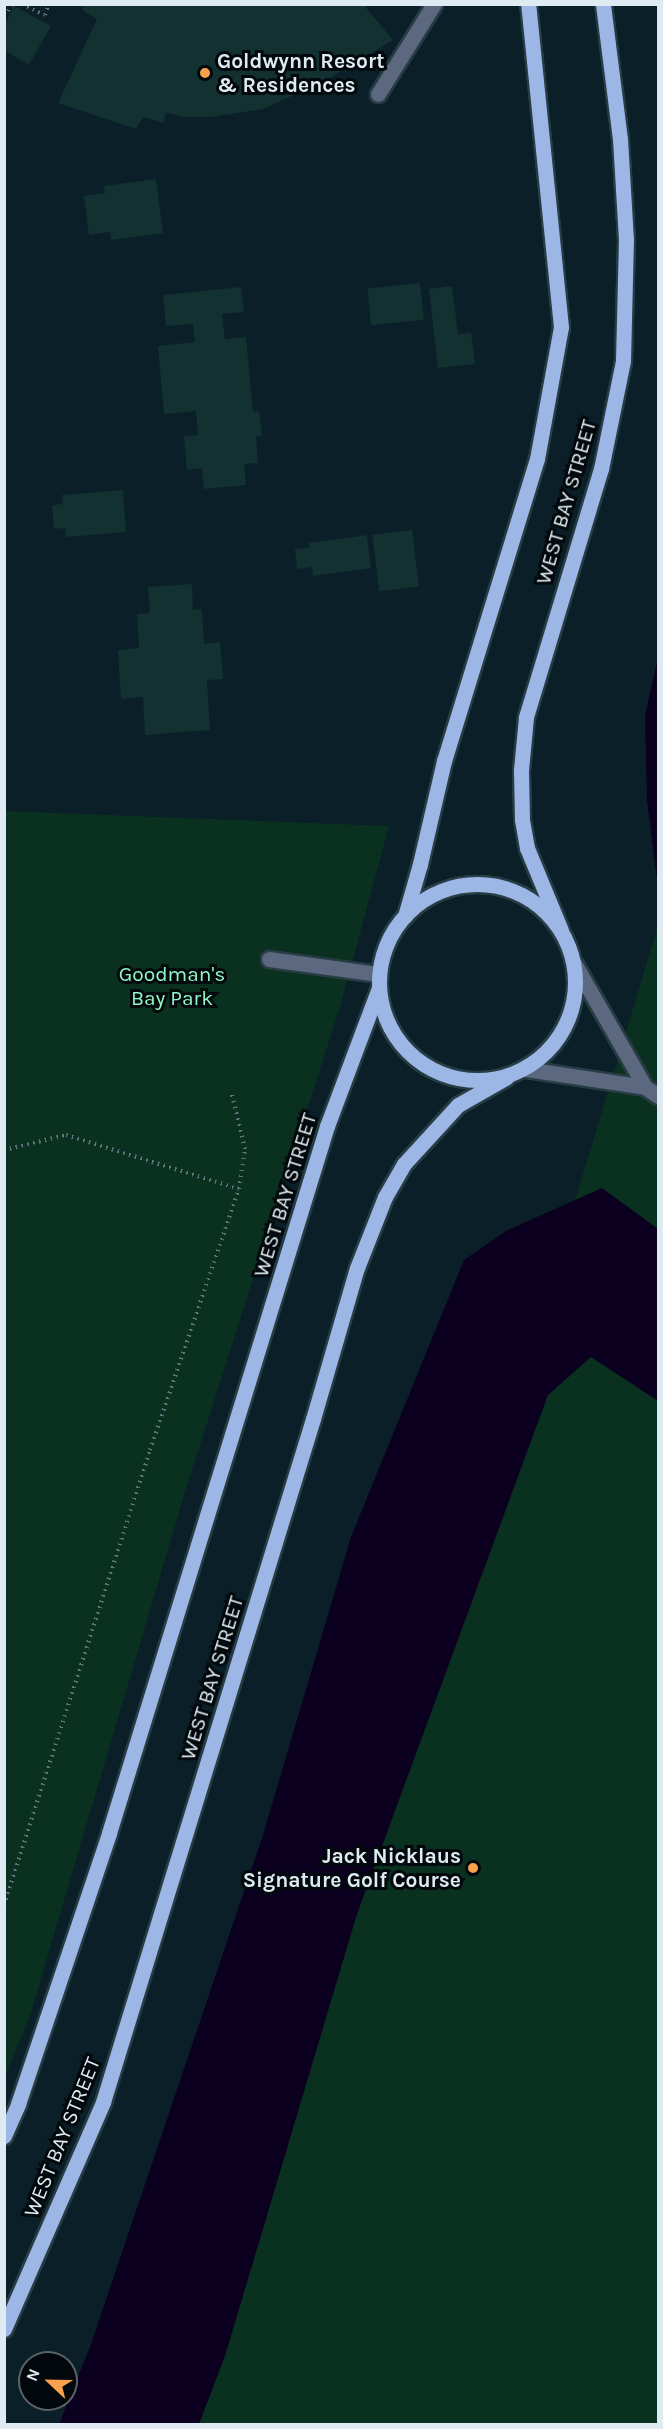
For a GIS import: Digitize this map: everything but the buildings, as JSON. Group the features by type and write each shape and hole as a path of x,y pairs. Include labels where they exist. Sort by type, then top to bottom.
{"main road":[{"name":"WEST BAY STREET","path":"405,916 420,864 444,761 537,459 561,327 528,4"},
{"name":"WEST BAY STREET","path":"561,930 527,848 522,819 521,770 526,717 602,469 623,361 625,229 620,139 603,4"},
{"path":"484,884 518,892 535,902 561,930 574,963 576,988 572,1010 564,1030 544,1056 526,1069 507,1077 482,1082 453,1078 432,1070 413,1058 398,1042 387,1022 379,981 390,937 405,916 421,902 444,890 484,884"},
{"name":"WEST BAY STREET","path":"4,2136 18,2104 109,1833 327,1126 379,981"},
{"name":"WEST BAY STREET","path":"4,2329 103,2102 258,1602 357,1268 385,1197 404,1164 458,1105 507,1077"}],"street":[{"path":"378,94 434,4"},
{"path":"269,959 379,981"},
{"path":"574,963 645,1086 658,1096"},
{"path":"526,1069 645,1086"}],"path":[{"path":"4,9 8,11 12,4"},
{"path":"22,4 45,15 49,4"},
{"path":"4,1905 150,1450 239,1189 245,1149 232,1095"},
{"path":"4,1150 66,1135 239,1189"}],"green space":[{"name":"Goodman's Bay Park","path":"5,811 389,826 340,1007 185,1492 29,2019 5,2076"},
{"name":"Jack Nicklaus Signature Golf Course","path":"658,926 658,2424 59,2424 65,2411 78,2411 78,2384 204,2118 561,1247"}],"shaded area":[{"path":"658,657 658,888 647,800 645,716"},
{"path":"602,1188 658,1229 658,1401 591,1357 548,1395 357,1914 225,2356 199,2424 59,2424 64,2411 78,2411 78,2377 263,1835 351,1537 464,1260 506,1231"}],"place":[{"name":"Goldwynn Resort & Residences","path":"205,73"},
{"name":"Jack Nicklaus Signature Golf Course","path":"473,1868"}]}
